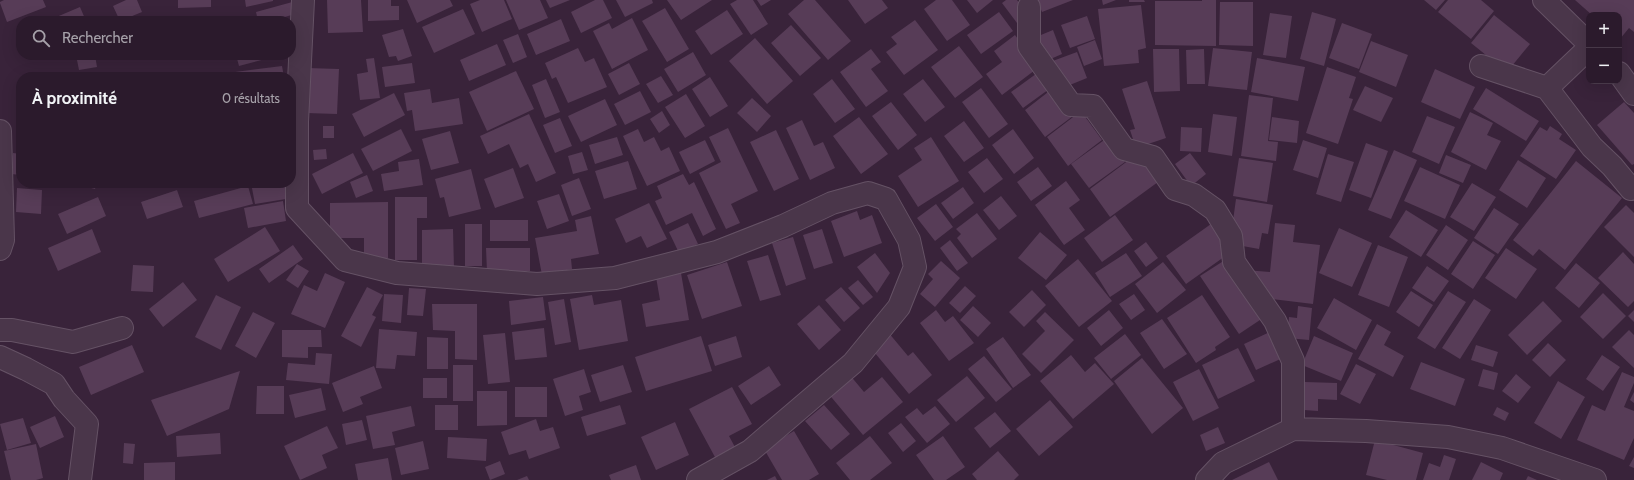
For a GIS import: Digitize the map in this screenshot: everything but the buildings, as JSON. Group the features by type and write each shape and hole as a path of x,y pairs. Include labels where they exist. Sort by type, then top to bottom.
{"street":[{"path":"303,0 298,122 297,208 345,260 397,273 537,284 615,278 717,252 783,226 832,203 868,193 886,199 909,240 915,267 899,307 853,363 750,451 698,480"},
{"path":"1544,0 1586,41"},
{"path":"1029,7 1029,46 1071,106 1093,106 1124,149 1153,157 1175,189 1194,195 1215,210 1231,236 1234,262 1275,321 1293,361 1293,429"},
{"path":"1547,88 1586,51"},
{"path":"1481,66 1547,88 1592,147 1612,166 1631,189"},
{"path":"1622,77 1634,94"},
{"path":"0,131 3,240 0,249"},
{"path":"0,330 12,330 73,342 122,328"},
{"path":"0,357 26,368 54,384 64,399 87,424 80,480"},
{"path":"1207,480 1223,463 1293,429 1366,431 1448,437 1502,448 1595,480"}]}
